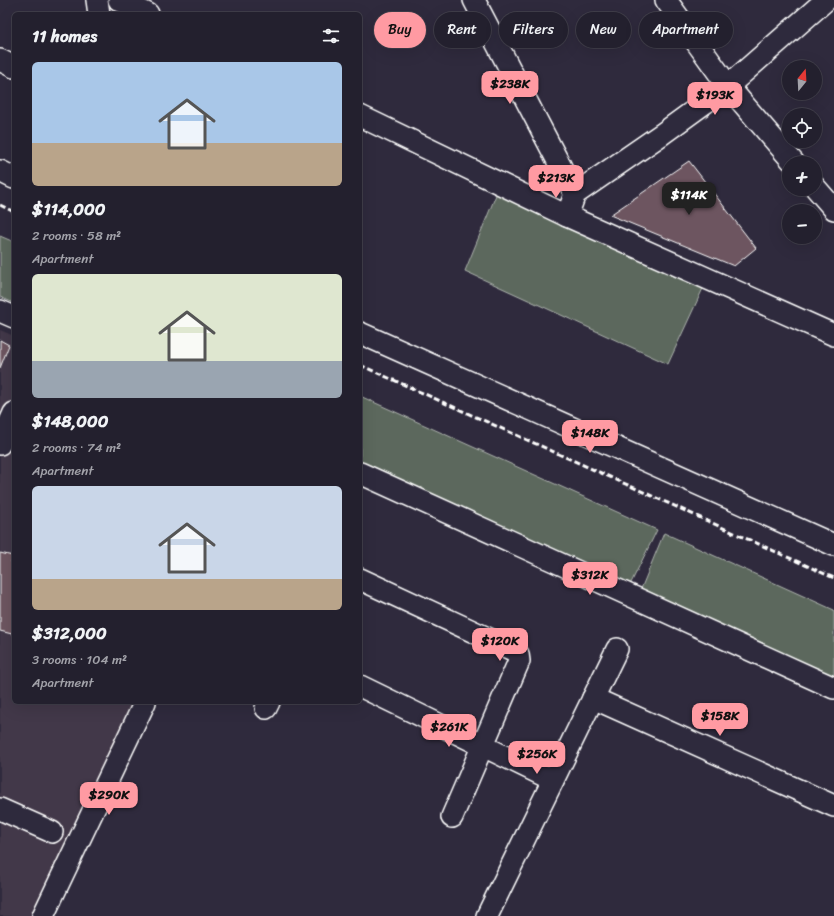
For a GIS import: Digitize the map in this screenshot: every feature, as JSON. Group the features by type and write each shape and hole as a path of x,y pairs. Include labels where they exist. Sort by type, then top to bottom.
{"street":[{"path":"97,0 99,12"},
{"path":"119,0 144,12"},
{"path":"474,0 575,194"},
{"path":"666,0 728,86 788,156"},
{"path":"567,216 575,194 728,86 826,0"},
{"path":"0,60 12,65"},
{"path":"362,117 567,216 834,335"},
{"path":"0,172 12,177"},
{"path":"822,195 834,209"},
{"path":"0,311 12,316"},
{"path":"362,334 834,545"},
{"path":"0,444 12,417"},
{"path":"362,474 834,688"},
{"path":"362,580 513,650 518,654 519,661 452,817"},
{"path":"487,916 617,649"},
{"path":"362,687 553,780"},
{"path":"593,698 834,806"},
{"path":"42,916 144,704"},
{"path":"0,809 52,832"}],"shaded area":[{"path":"0,330 12,335 12,704 134,704 33,916 0,916"}],"green space":[{"path":"498,190 705,284 668,364 465,271"},
{"path":"0,236 12,241 12,302 0,297"},
{"path":"362,397 657,530 629,587 362,465"},
{"path":"664,533 834,610 834,676 641,589"}],"building":[{"path":"689,161 756,248 734,266 610,215"},
{"path":"0,340 9,345 0,368"},
{"path":"0,553 12,556 12,634 0,631"}],"railway":[{"path":"0,205 12,211"},
{"path":"362,366 834,578"}]}
